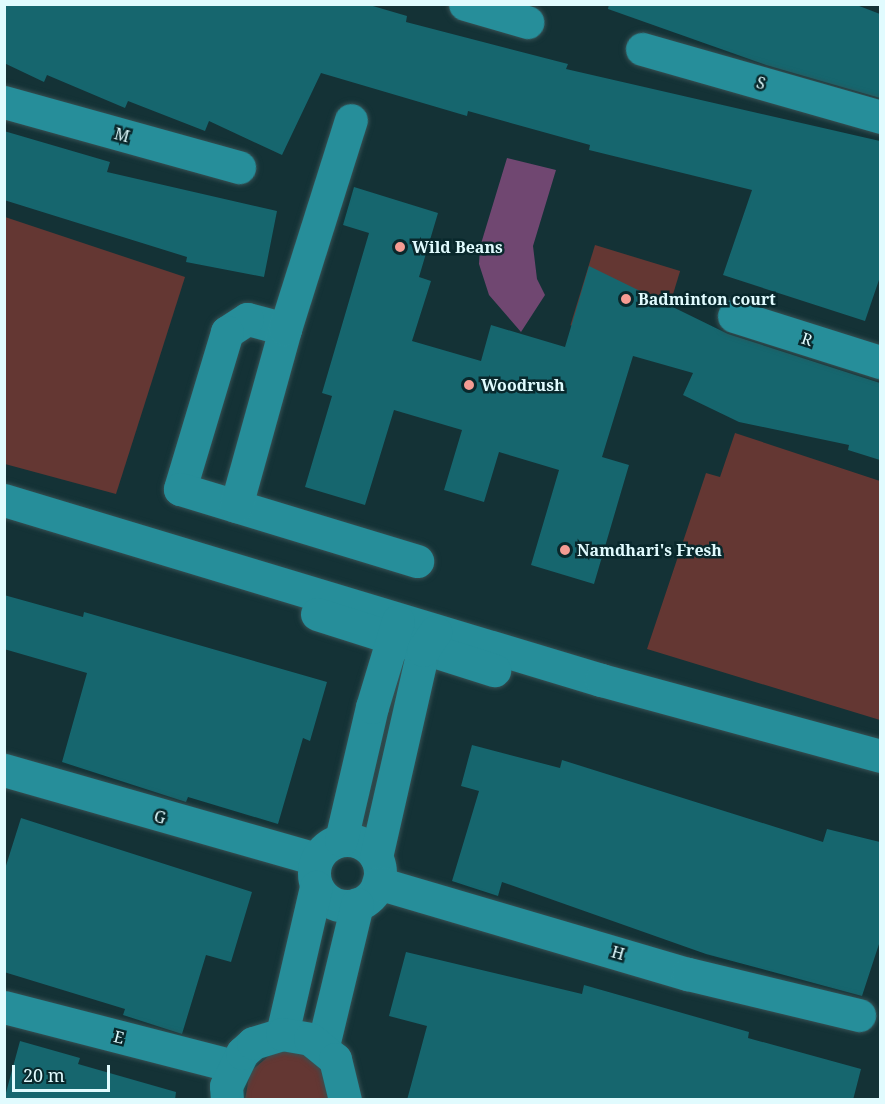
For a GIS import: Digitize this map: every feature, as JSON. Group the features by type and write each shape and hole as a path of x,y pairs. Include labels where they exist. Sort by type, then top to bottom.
{"street":[{"path":"465,4 527,22"},
{"name":"S","path":"642,49 880,117"},
{"name":"M","path":"4,102 239,167"},
{"path":"236,506 285,329 351,120"},
{"name":"R","path":"734,316 880,362"},
{"path":"285,329 247,319 227,332 180,489 417,561"},
{"path":"4,500 395,629"},
{"path":"4,520 430,639 880,774"},
{"path":"282,1034 324,862 395,629"},
{"path":"430,639 601,680 880,756"},
{"path":"323,1046 370,881 430,639"},
{"name":"G","path":"4,770 324,862 362,843 370,881"},
{"path":"324,862 338,905 370,881"},
{"name":"H","path":"370,881 688,974 859,1015"},
{"name":"E","path":"4,1008 233,1066"},
{"path":"227,1100 233,1066 253,1043 282,1034 310,1039 323,1046 343,1075 345,1100"}],"shaded area":[{"path":"507,158 556,170 533,246 537,279 545,295 521,332 489,295 479,264 480,247"},
{"path":"5,217 185,277 116,494 5,464"},
{"name":"Badminton court","path":"595,245 680,271 656,351 570,325"},
{"path":"735,433 880,481 880,720 647,649 706,473 720,477"},
{"path":"284,1050 299,1051 321,1067 329,1099 245,1099 250,1072 271,1054"}],"building":[{"path":"4,4 366,4 407,16 406,22 568,64 566,69 880,141 880,277 865,321 723,275 752,190 589,150 590,145 468,111 467,116 321,73 282,155 209,121 205,131 128,101 125,108 47,75 44,82 4,63"},
{"path":"609,4 854,4 880,14 880,98 766,65 608,9"},
{"path":"4,131 110,162 107,172 277,211 264,277 186,262 187,257 4,200"},
{"name":"Woodrush","path":"354,187 438,213 419,277 431,281 412,341 481,361 491,325 565,347 589,266 728,334 880,383 880,460 848,450 849,445 739,422 683,395 693,373 633,356 602,457 629,465 594,584 531,565 559,470 499,452 484,502 444,490 462,430 394,410 365,505 305,487 332,396 322,393 369,233 343,225"},
{"path":"4,595 83,617 84,612 327,682 310,741 303,738 278,824 188,797 186,802 62,762 87,673 4,649"},
{"path":"472,745 560,768 562,760 823,842 827,829 880,842 880,941 862,996 706,954 502,882 498,896 452,881 479,791 461,786"},
{"path":"21,818 252,892 231,962 206,955 182,1034 123,1015 125,1009 4,972 4,872"},
{"path":"406,952 582,994 584,985 749,1032 748,1038 861,1069 853,1100 407,1100 427,1026 389,1016"},
{"path":"20,1041 80,1058 78,1064 176,1092 175,1100 4,1100"}],"place":[{"name":"Wild Beans","path":"400,247"},
{"name":"Badminton court","path":"626,299"},
{"name":"Woodrush","path":"469,385"},
{"name":"Namdhari's Fresh","path":"565,550"}]}
